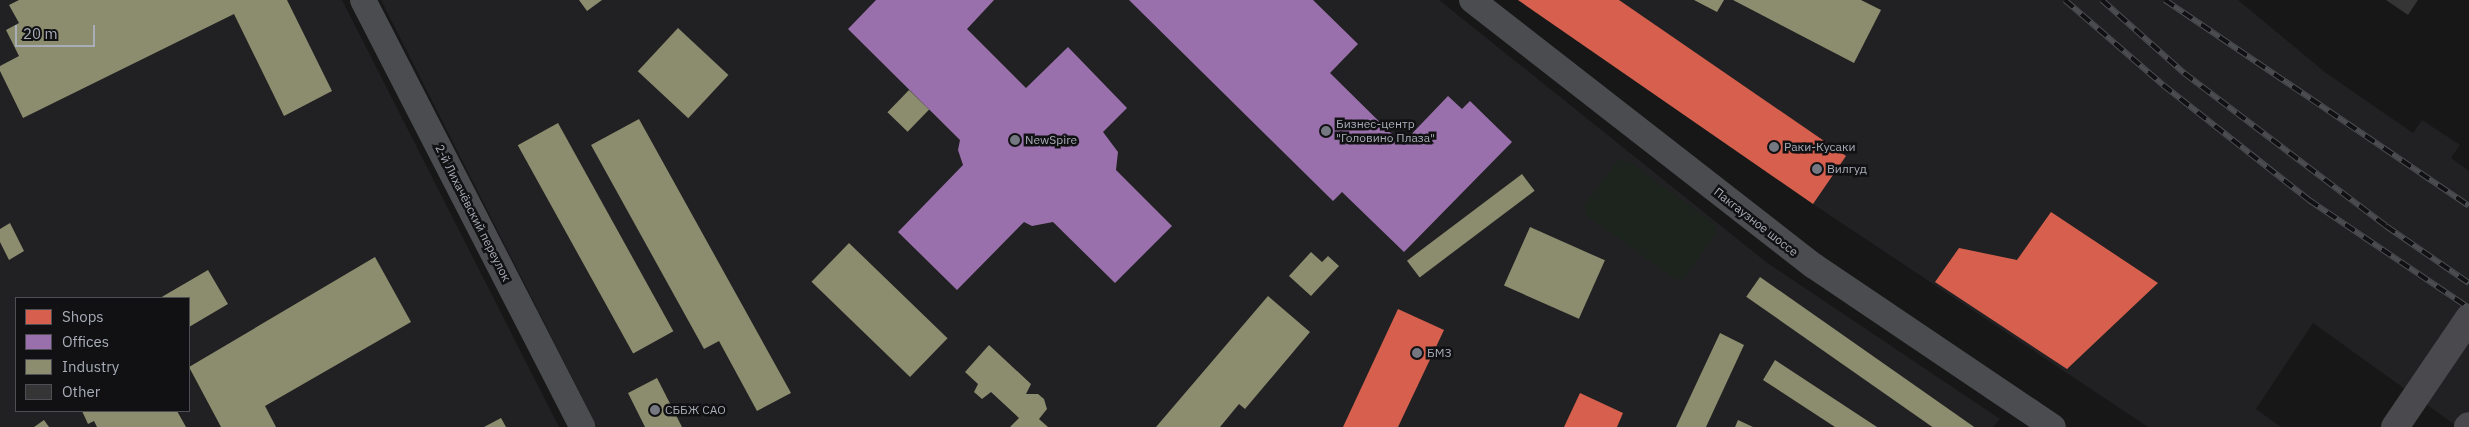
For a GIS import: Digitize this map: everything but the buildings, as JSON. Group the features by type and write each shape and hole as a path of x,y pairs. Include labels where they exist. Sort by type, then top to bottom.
{"main road":[{"path":"2395,427 2469,318"}],"street":[{"name":"2-й Лихачёвский переулок","path":"363,0 582,427"},
{"name":"Пакгаузное шоссе","path":"1472,0 1814,266 2053,427"}],"shaded area":[{"path":"0,0 342,0 559,427 0,427"},
{"path":"381,0 1439,0 1766,262 2000,419 1993,427 597,427"},
{"path":"1518,0 2238,0 2326,73 2413,133 2422,120 2460,145 2451,158 2469,171 2469,427 2458,427 2313,323 2256,409 2281,427 2148,427 1813,204"},
{"path":"1618,159 1632,164 1715,224 1716,234 1683,280 1675,279 1586,215 1585,205"}],"railway":[{"path":"2065,0 2163,85 2309,200 2469,308"},
{"path":"2102,0 2184,73 2386,226 2469,283"},
{"path":"2165,0 2469,206"}],"place":[{"name":"Бизнес-центр \"Головино Плаза\"","path":"1326,131"},
{"name":"NewSpire","path":"1015,140"},
{"name":"Раки-Кусаки","path":"1774,147"},
{"name":"Вилгуд","path":"1817,169"},
{"name":"БМЗ","path":"1417,353"},
{"name":"СББЖ САО","path":"655,410"}]}
